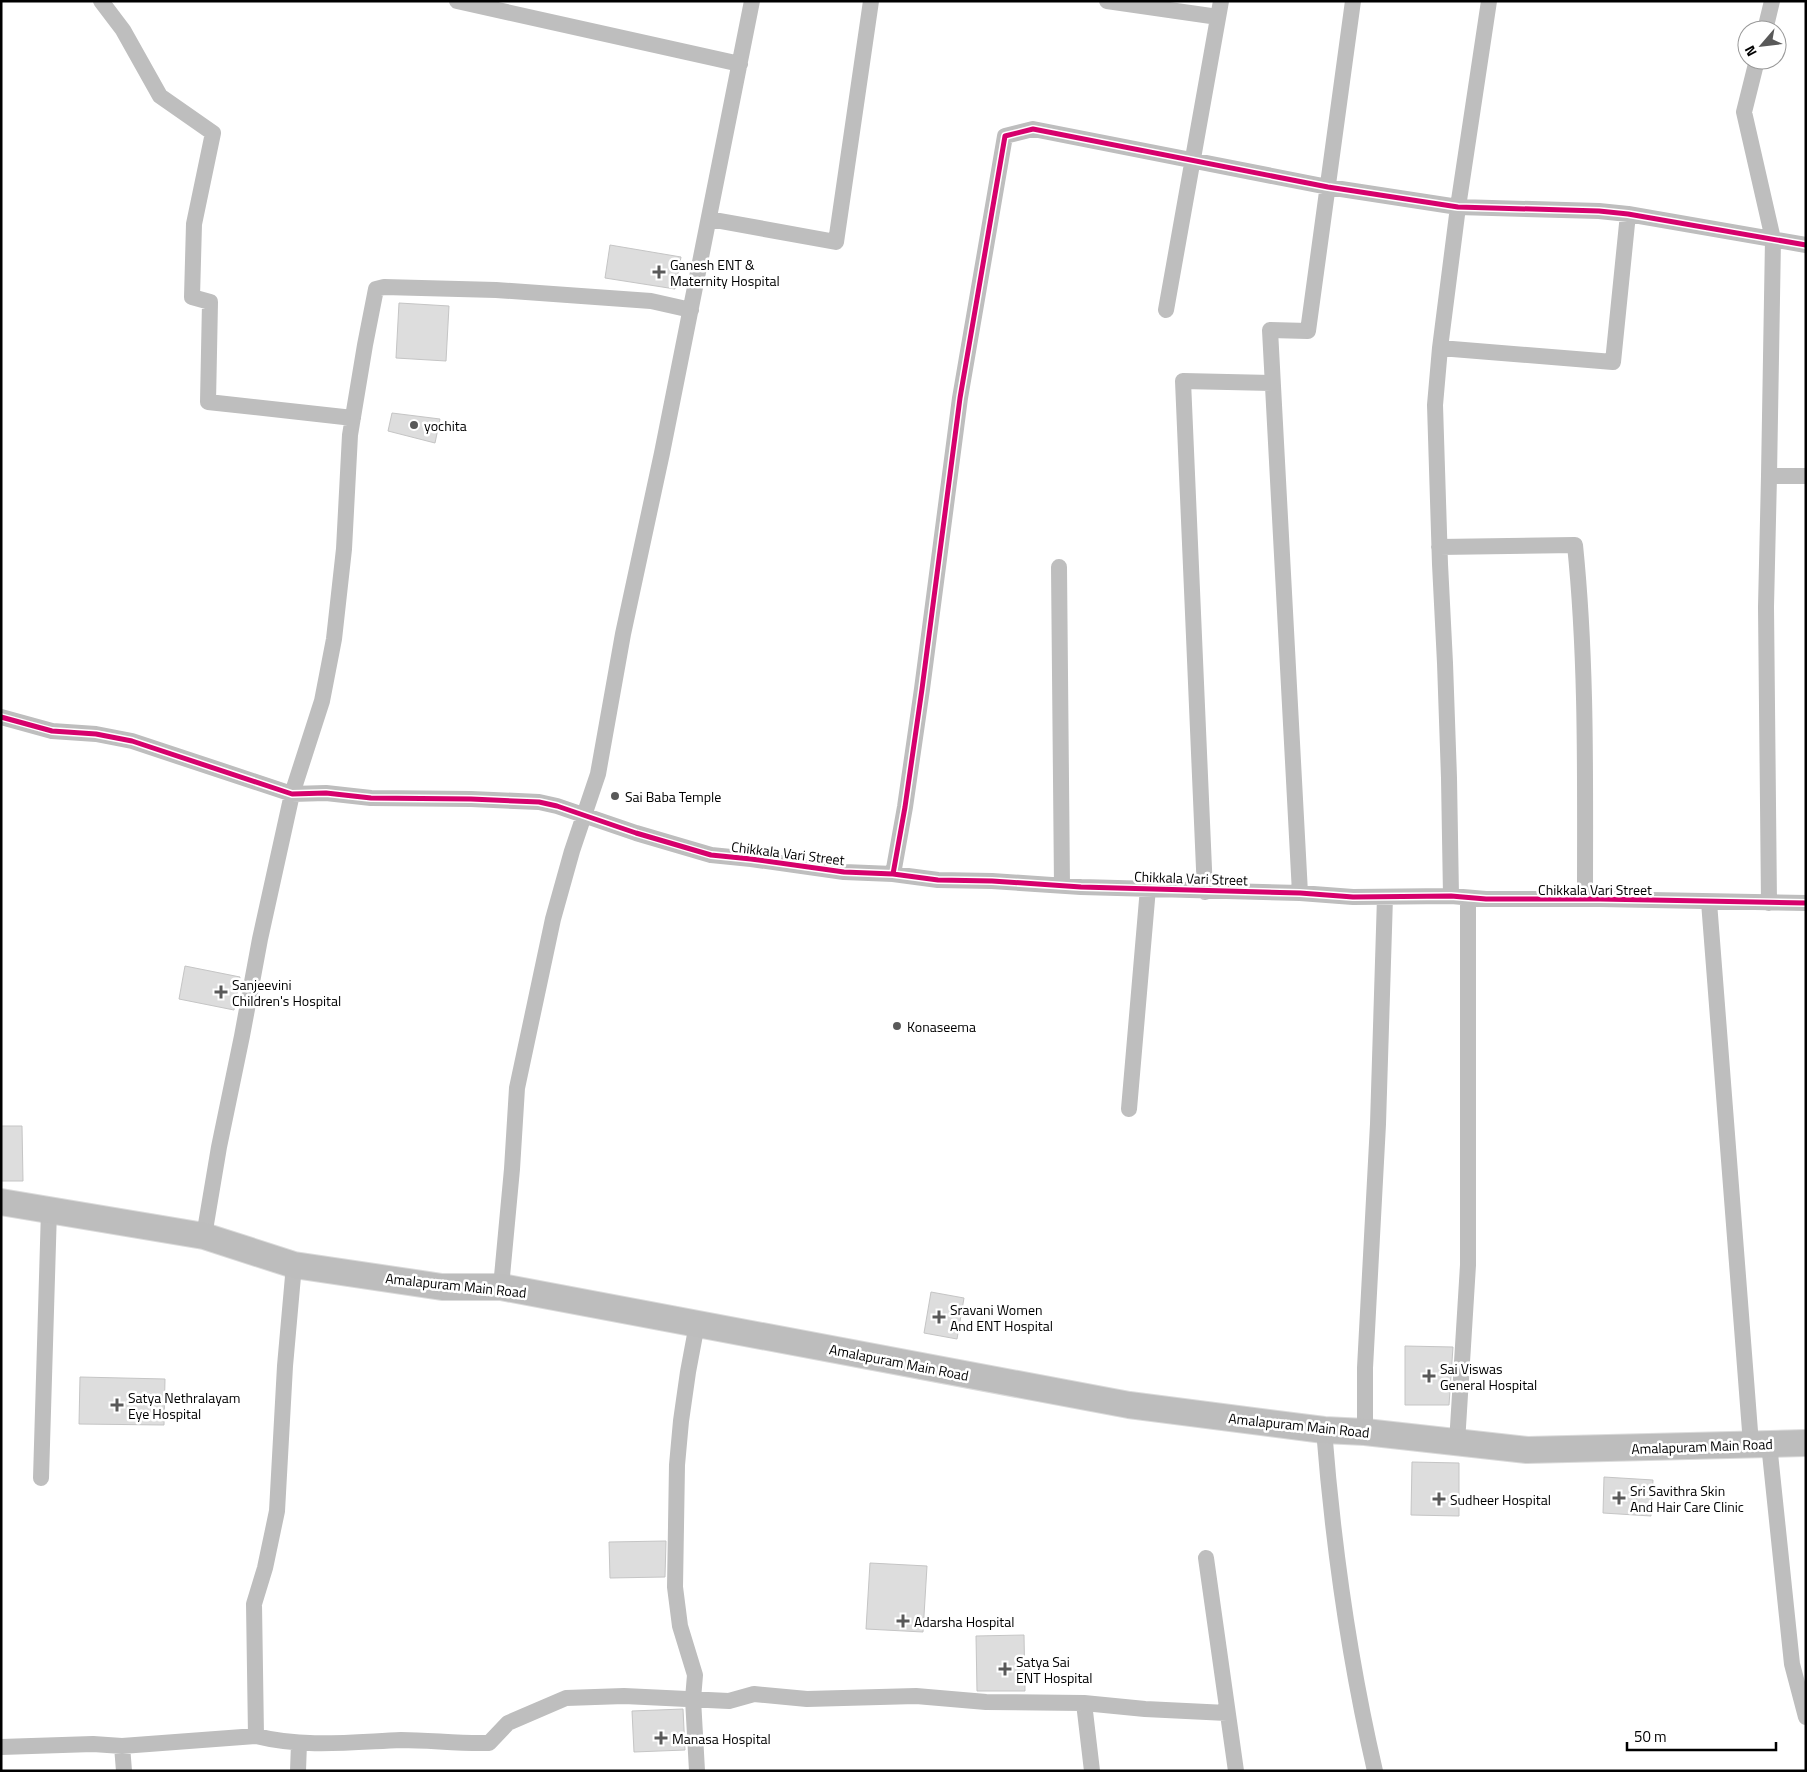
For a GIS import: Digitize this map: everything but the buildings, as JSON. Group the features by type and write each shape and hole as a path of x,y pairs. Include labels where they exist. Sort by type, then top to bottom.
{"highway":[{"name":"Amalapuram Main Road","path":"1,1202 204,1236 294,1265 442,1287 501,1287 1130,1405 1324,1430 1365,1432 1527,1450 1806,1443"}],"street":[{"path":"101,1 123,30 160,96 213,133 194,224 192,297 210,302 208,402 353,418"},
{"path":"457,1 740,64"},
{"path":"501,1287 512,1169 516,1088 553,919 583,815 598,774 623,634 664,444 752,1"},
{"path":"709,219 836,242 871,1"},
{"path":"1108,1 1219,9 1166,310"},
{"path":"1300,893 1270,330 1308,331 1353,1"},
{"path":"1451,896 1448,749 1435,405 1440,348 1458,207 1489,1"},
{"path":"1767,20 1772,1"},
{"path":"1754,70 1744,112 1773,239 1766,607 1769,903"},
{"path":"893,874 905,807 960,398 1005,136 1033,129 1328,186 1458,207 1599,211 1628,214 1806,245"},
{"path":"1440,348 1612,362 1628,214"},
{"path":"204,1236 219,1147 260,939 292,794 322,701 334,639 344,549 350,435 376,289 384,287 496,290 576,295 652,301 690,310"},
{"path":"1205,892 1183,381 1272,384"},
{"path":"1769,476 1806,476"},
{"path":"1439,548 1574,546 1580,593 1585,899"},
{"path":"1059,567 1062,886"},
{"path":"1,717 52,731 96,734 132,741 292,794"},
{"name":"Chikkala Vari Street","path":"292,794 326,793 371,798 540,802 711,855 844,872 893,874 938,880 992,880 1062,886 1148,888 1205,892 1300,893 1353,897 1451,896 1468,899 1806,903"},
{"path":"1129,1109 1148,888"},
{"path":"1365,1432 1365,1368 1378,1124 1385,897"},
{"path":"1457,1443 1468,1266 1468,899"},
{"path":"1708,902 1760,1444 1792,1664 1806,1716"},
{"path":"41,1478 49,1210"},
{"path":"256,1736 254,1604 266,1568 276,1511 285,1366 294,1265"},
{"path":"697,1324 688,1372 679,1447 675,1587 680,1626 695,1675 693,1699 697,1771"},
{"path":"1324,1430 1330,1505 1349,1637 1375,1771"},
{"path":"1206,1558 1236,1771"},
{"path":"1,1746 93,1744 122,1746 256,1736 299,1743 338,1744 403,1740 462,1744 488,1743 508,1723 566,1698 624,1696 729,1701 754,1694 807,1699 916,1696 986,1702 1084,1703 1145,1709 1227,1713"},
{"path":"1084,1703 1092,1771"},
{"path":"298,1771 299,1743"},
{"path":"122,1746 124,1771"}],"cycle path":[{"path":"893,874 922,689 960,398 1005,136 1033,129 1328,187 1458,207 1599,211 1628,214 1806,245"},
{"path":"1,717 52,731 96,734 132,741 292,794 326,793 371,798 539,802 711,855 844,872 893,874 938,880 992,881 1081,887 1300,893 1353,897 1451,896 1486,899 1806,903"}],"place":[{"name":"Ganesh ENT & Maternity Hospital","path":"659,272"},
{"name":"yochita","path":"414,425"},
{"name":"Sai Baba Temple","path":"615,796"},
{"name":"Sanjeevini Children's Hospital","path":"221,992"},
{"name":"Konaseema","path":"897,1026"},
{"name":"Sravani Women And ENT Hospital","path":"939,1317"},
{"name":"Sai Viswas General Hospital","path":"1429,1376"},
{"name":"Satya Nethralayam Eye Hospital","path":"117,1405"},
{"name":"Sri Savithra Skin And Hair Care Clinic","path":"1619,1498"},
{"name":"Sudheer Hospital","path":"1439,1499"},
{"name":"Adarsha Hospital","path":"903,1621"},
{"name":"Satya Sai ENT Hospital","path":"1005,1669"},
{"name":"Manasa Hospital","path":"661,1738"}]}
